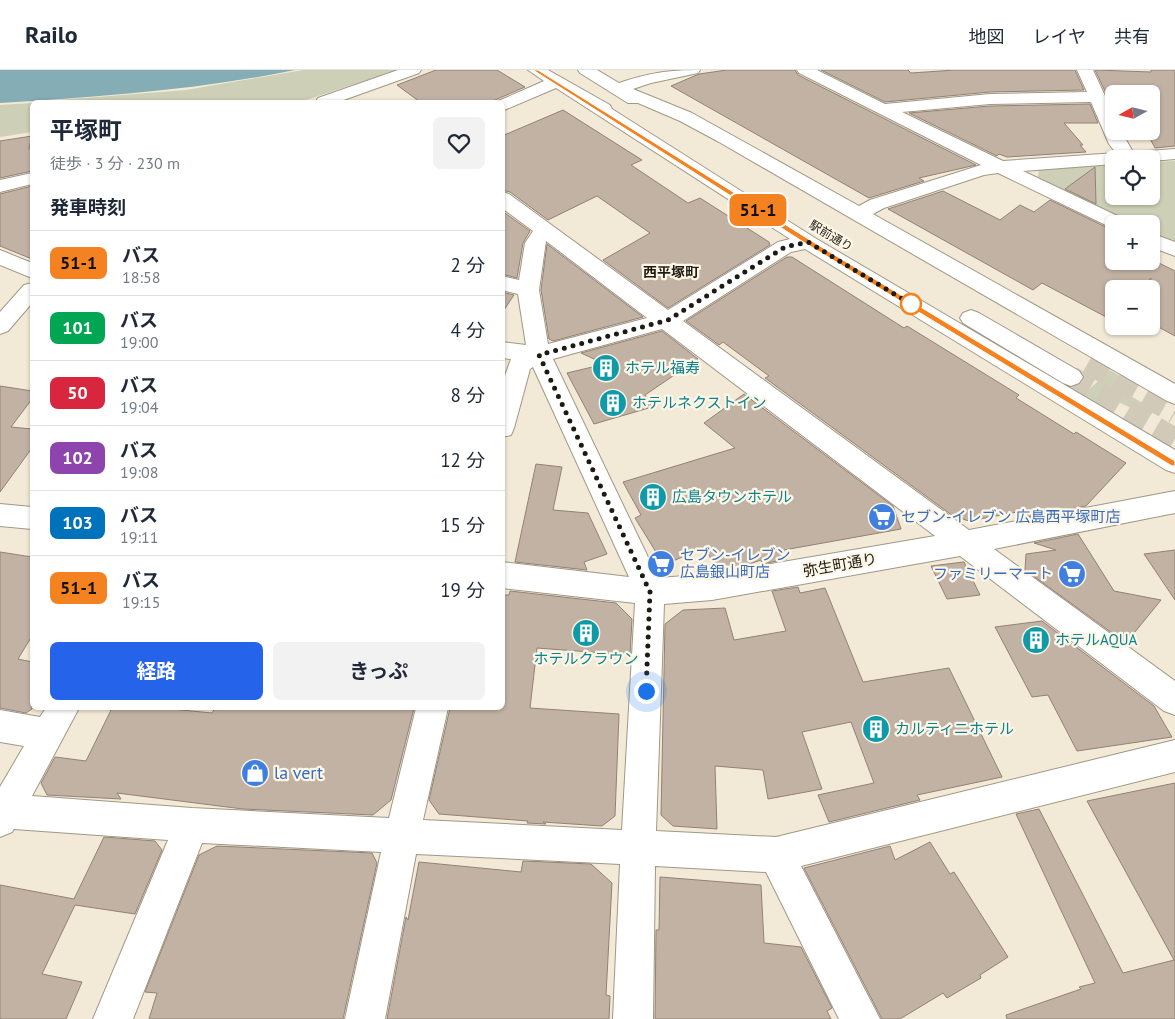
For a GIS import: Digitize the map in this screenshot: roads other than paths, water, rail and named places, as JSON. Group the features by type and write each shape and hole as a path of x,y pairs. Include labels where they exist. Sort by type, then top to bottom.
{"street":[{"path":"335,100 368,94 413,70"},
{"name":"駅前通り","path":"536,70 588,101 706,161 1071,377"},
{"path":"586,70 670,121 1088,363"},
{"path":"618,89 647,79 692,70"},
{"path":"805,70 1105,217"},
{"path":"1086,70 1118,144 1123,150"},
{"path":"505,105 556,82"},
{"path":"618,89 686,117 1175,395"},
{"path":"882,109 927,102 1010,97 1097,97"},
{"path":"588,101 808,242 1175,463"},
{"path":"1160,155 1175,154"},
{"path":"859,214 877,204 981,170 1105,159"},
{"path":"0,186 30,179"},
{"path":"505,200 1175,700"},
{"path":"544,230 535,243 528,290 539,355 650,592 638,848 633,1019"},
{"path":"505,417 520,364 539,355 668,320 785,247 808,242"},
{"path":"1160,243 1175,250"},
{"path":"0,257 30,270"},
{"path":"505,284 528,290"},
{"path":"0,326 30,292"},
{"path":"505,350 539,355"},
{"name":"弥生町通り","path":"505,575 650,592 712,587 965,543 1175,502"},
{"path":"0,515 30,518"},
{"path":"365,1019 402,836 432,710"},
{"path":"0,726 56,721"},
{"path":"56,721 3,816 776,855 1175,756"},
{"path":"113,1019 192,825"},
{"path":"776,855 860,1019"}],"water":[{"path":"0,70 295,70 185,88 0,103"}],"tunnel":[{"path":"1088,363 1175,413"},
{"path":"1071,377 1175,439"}],"place":[{"name":"ホテル福寿","path":"606,368"},
{"name":"ホテルネクストイン","path":"613,403"},
{"name":"広島タウンホテル","path":"653,497"},
{"name":"セブン-イレブン 広島西平塚町店","path":"882,517"},
{"name":"セブン-イレブン 広島銀山町店","path":"661,564"},
{"name":"ファミリーマート","path":"1072,574"},
{"name":"ホテルクラウン","path":"586,633"},
{"name":"ホテルAQUA","path":"1036,640"},
{"name":"カルティニホテル","path":"876,729"},
{"name":"la vert","path":"255,773"}],"district":[{"name":"西平塚町","path":"671,272"}]}
